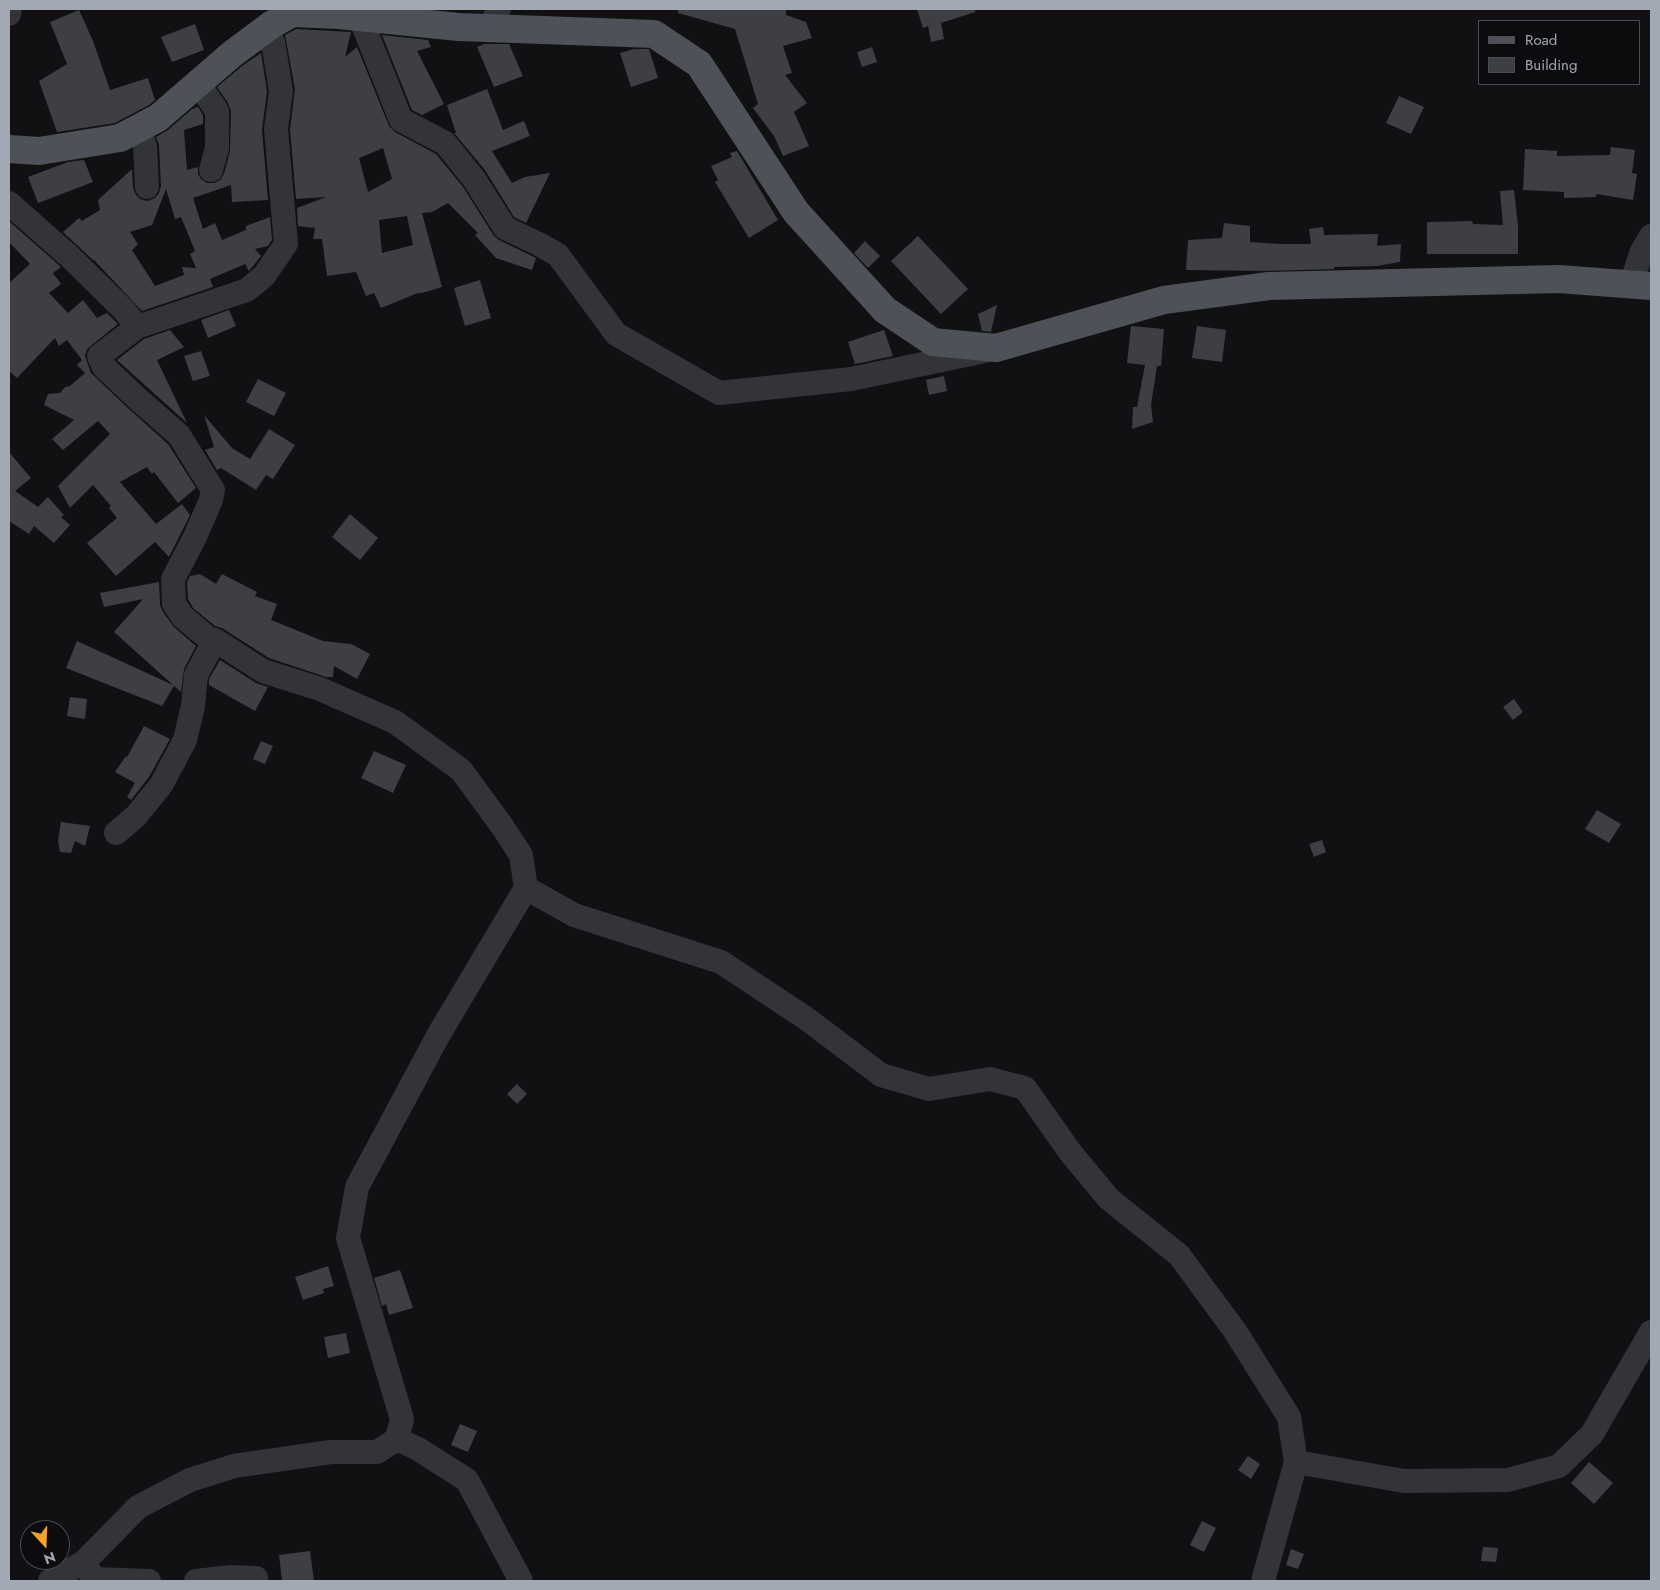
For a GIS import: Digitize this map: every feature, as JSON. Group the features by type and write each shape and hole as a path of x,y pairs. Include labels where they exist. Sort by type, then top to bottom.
{"main road":[{"path":"9,149 39,151 120,138 158,118 256,36 291,11 360,17 393,14 459,27 494,18 654,34 699,64 796,212 884,310 933,342 996,348 1164,300 1269,286 1559,279 1641,285"}],"street":[{"path":"9,14 10,9"},
{"path":"360,17 401,120 445,143 474,179 505,228 558,255 616,334 719,393 851,380 996,348"},
{"path":"50,1581 84,1562 138,1507 190,1480 244,1465 332,1452 377,1452 396,1439 402,1419 348,1238 357,1187 440,1034 526,888 521,854 461,770 394,722 320,689 263,671 215,640 208,638 183,617 174,604 173,579 195,537 211,500 213,490 179,435 104,367 99,356 137,327 247,290 264,276 286,244 276,129 281,92 273,42 256,36"},
{"path":"198,83 217,111 217,148 211,170"},
{"path":"138,128 145,146 146,187"},
{"path":"9,203 69,256 124,310 137,327"},
{"path":"1641,285 1642,251 1651,236"},
{"path":"116,833 136,816 161,786 185,740 193,706 196,675 215,640"},
{"path":"526,888 574,915 720,962 807,1019 881,1075 929,1089 990,1080 1025,1088 1070,1152 1109,1199 1179,1254 1235,1331 1289,1418 1296,1462 1263,1581"},
{"path":"1296,1462 1404,1481 1508,1480 1559,1466 1592,1434 1651,1332"},
{"path":"396,1439 418,1449 467,1480 522,1581"},
{"path":"84,1562 94,1579 149,1581"},
{"path":"196,1581 231,1577 256,1578"}],"building":[{"path":"678,9 786,9 786,15 806,22 812,38 783,46 792,73 785,75 807,103 794,112 809,146 783,156 774,136 753,108 758,104 735,29 678,13"},
{"path":"917,9 975,9 975,12 941,23 944,39 931,42 928,26 923,28"},
{"path":"79,10 93,41 110,90 148,78 155,100 115,123 57,132 39,81 67,64 50,22"},
{"path":"195,24 204,50 172,62 161,37"},
{"path":"296,29 351,32 345,57 357,47 389,126 395,132 436,154 463,187 494,236 536,258 532,270 496,258 475,235 478,233 448,203 432,212 422,213 442,287 418,293 381,308 374,293 366,296 356,272 327,276 322,239 313,239 315,228 298,226 297,208 326,197 296,199 290,129 295,89 285,35","holes":["383,148 392,179 368,192 359,158","407,216 413,245 382,253 379,220"]},
{"path":"382,35 428,40 431,47 417,51 444,104 422,115 412,110"},
{"path":"484,44 509,44 523,76 494,87 477,47"},
{"path":"872,47 877,62 862,67 857,52"},
{"path":"634,49 649,49 658,78 631,87 620,53"},
{"path":"261,53 267,91 262,130 268,200 232,202 231,185 193,198 203,229 215,223 222,240 246,230 246,226 270,217 272,240 268,246 255,249 261,256 249,271 245,264 210,279 213,287 142,311 94,260 63,232 79,218 82,221 100,210 98,200 132,169 133,188 136,195 140,199 147,201 155,198 161,186 159,145 156,137 168,130 192,109 198,107 203,115 203,124 184,130 187,170 198,167 198,174 207,183 214,183 220,180 224,174 230,151 231,111 217,87","holes":["166,189 175,219 181,217 195,251 190,254 196,268 182,267 184,275 155,286 132,250 138,244 130,232 152,225"]},
{"path":"487,89 503,130 524,121 530,136 492,151 512,183 525,177 550,173 526,223 514,217 485,170 454,133 456,133 447,105"},
{"path":"1399,96 1424,107 1411,134 1386,123"},
{"path":"1611,147 1635,150 1632,173 1637,174 1633,200 1596,194 1596,197 1564,198 1564,192 1523,190 1525,149 1557,151 1557,156 1610,155"},
{"path":"737,151 778,220 749,238 715,182 718,180 711,166 732,157 730,153"},
{"path":"84,160 93,182 38,203 28,177 68,162"},
{"path":"1514,190 1518,225 1518,254 1427,254 1427,222 1472,221 1473,224 1503,225 1500,191"},
{"path":"9,221 61,267 53,273 61,284 49,293 68,313 83,300 97,318 107,313 118,324 87,349 85,356 91,373 168,444 196,488 178,503 154,472 152,474 147,467 120,482 156,524 182,504 190,515 169,557 155,542 116,576 87,543 117,518 109,508 111,506 93,485 70,508 58,486 110,434 98,421 63,450 52,439 74,420 44,405 48,394 60,393 65,387 70,386 85,373 77,365 82,360 67,340 59,346 55,338 17,378 9,371 9,283 30,264 9,242"},
{"path":"1224,223 1250,226 1250,242 1311,244 1309,229 1323,227 1324,235 1378,234 1377,246 1401,244 1400,262 1377,266 1334,267 1334,269 1266,271 1186,270 1188,240 1222,238"},
{"path":"918,236 968,289 941,314 891,261"},
{"path":"865,241 880,256 868,268 854,253"},
{"path":"480,280 491,318 465,326 454,288"},
{"path":"997,305 991,332 982,331 978,314"},
{"path":"229,310 236,326 208,338 201,320"},
{"path":"1131,326 1164,329 1161,366 1157,366 1151,405 1153,422 1132,429 1133,407 1137,407 1145,365 1127,363"},
{"path":"1197,326 1226,330 1222,362 1192,358"},
{"path":"170,330 184,347 157,360 187,423 117,360 144,339"},
{"path":"884,330 893,356 855,364 848,342"},
{"path":"201,351 210,376 193,381 184,356"},
{"path":"944,376 947,391 929,395 926,380"},
{"path":"258,379 286,393 274,416 246,402"},
{"path":"204,415 232,448 250,459 269,429 295,445 273,479 266,475 256,490 221,468 217,470 205,450 214,447"},
{"path":"9,452 31,478 15,491 38,507 48,497 64,515 61,517 70,525 54,543 34,526 29,534 9,521"},
{"path":"350,514 378,538 360,560 332,537"},
{"path":"191,574 191,576 200,574 216,584 222,574 257,592 255,596 277,604 271,620 323,641 351,644 370,654 357,679 334,666 333,677 326,677 269,658 222,628 215,626 193,608 188,599 187,582"},
{"path":"159,582 160,605 163,612 174,627 196,646 184,669 181,692 174,686 162,706 66,668 77,641 173,685 114,632 143,599 104,607 100,593"},
{"path":"220,660 256,683 268,687 255,711 209,685 209,679"},
{"path":"70,697 87,699 85,719 67,716"},
{"path":"1514,699 1523,712 1513,720 1503,707"},
{"path":"144,726 170,739 149,777 131,800 127,797 135,783 115,772 127,757"},
{"path":"261,741 273,746 265,764 253,759"},
{"path":"374,751 406,765 393,793 361,778"},
{"path":"1597,810 1621,824 1609,843 1585,829"},
{"path":"61,822 90,826 85,846 75,841 71,853 60,852 58,841"},
{"path":"1322,840 1326,852 1314,857 1309,844"},
{"path":"517,1084 527,1094 517,1104 507,1094"},
{"path":"328,1266 334,1286 323,1289 324,1293 303,1300 295,1277"},
{"path":"400,1270 413,1308 389,1315 386,1304 382,1306 374,1278"},
{"path":"346,1333 350,1353 328,1358 324,1337"},
{"path":"460,1424 477,1431 468,1452 451,1445"},
{"path":"1248,1456 1260,1464 1251,1479 1238,1470"},
{"path":"1589,1462 1613,1483 1594,1504 1571,1483"},
{"path":"1202,1521 1216,1528 1204,1552 1190,1545"},
{"path":"1483,1547 1498,1548 1496,1562 1481,1561"},
{"path":"1291,1549 1304,1554 1298,1569 1286,1565"},
{"path":"310,1551 314,1581 282,1581 279,1555"}]}
